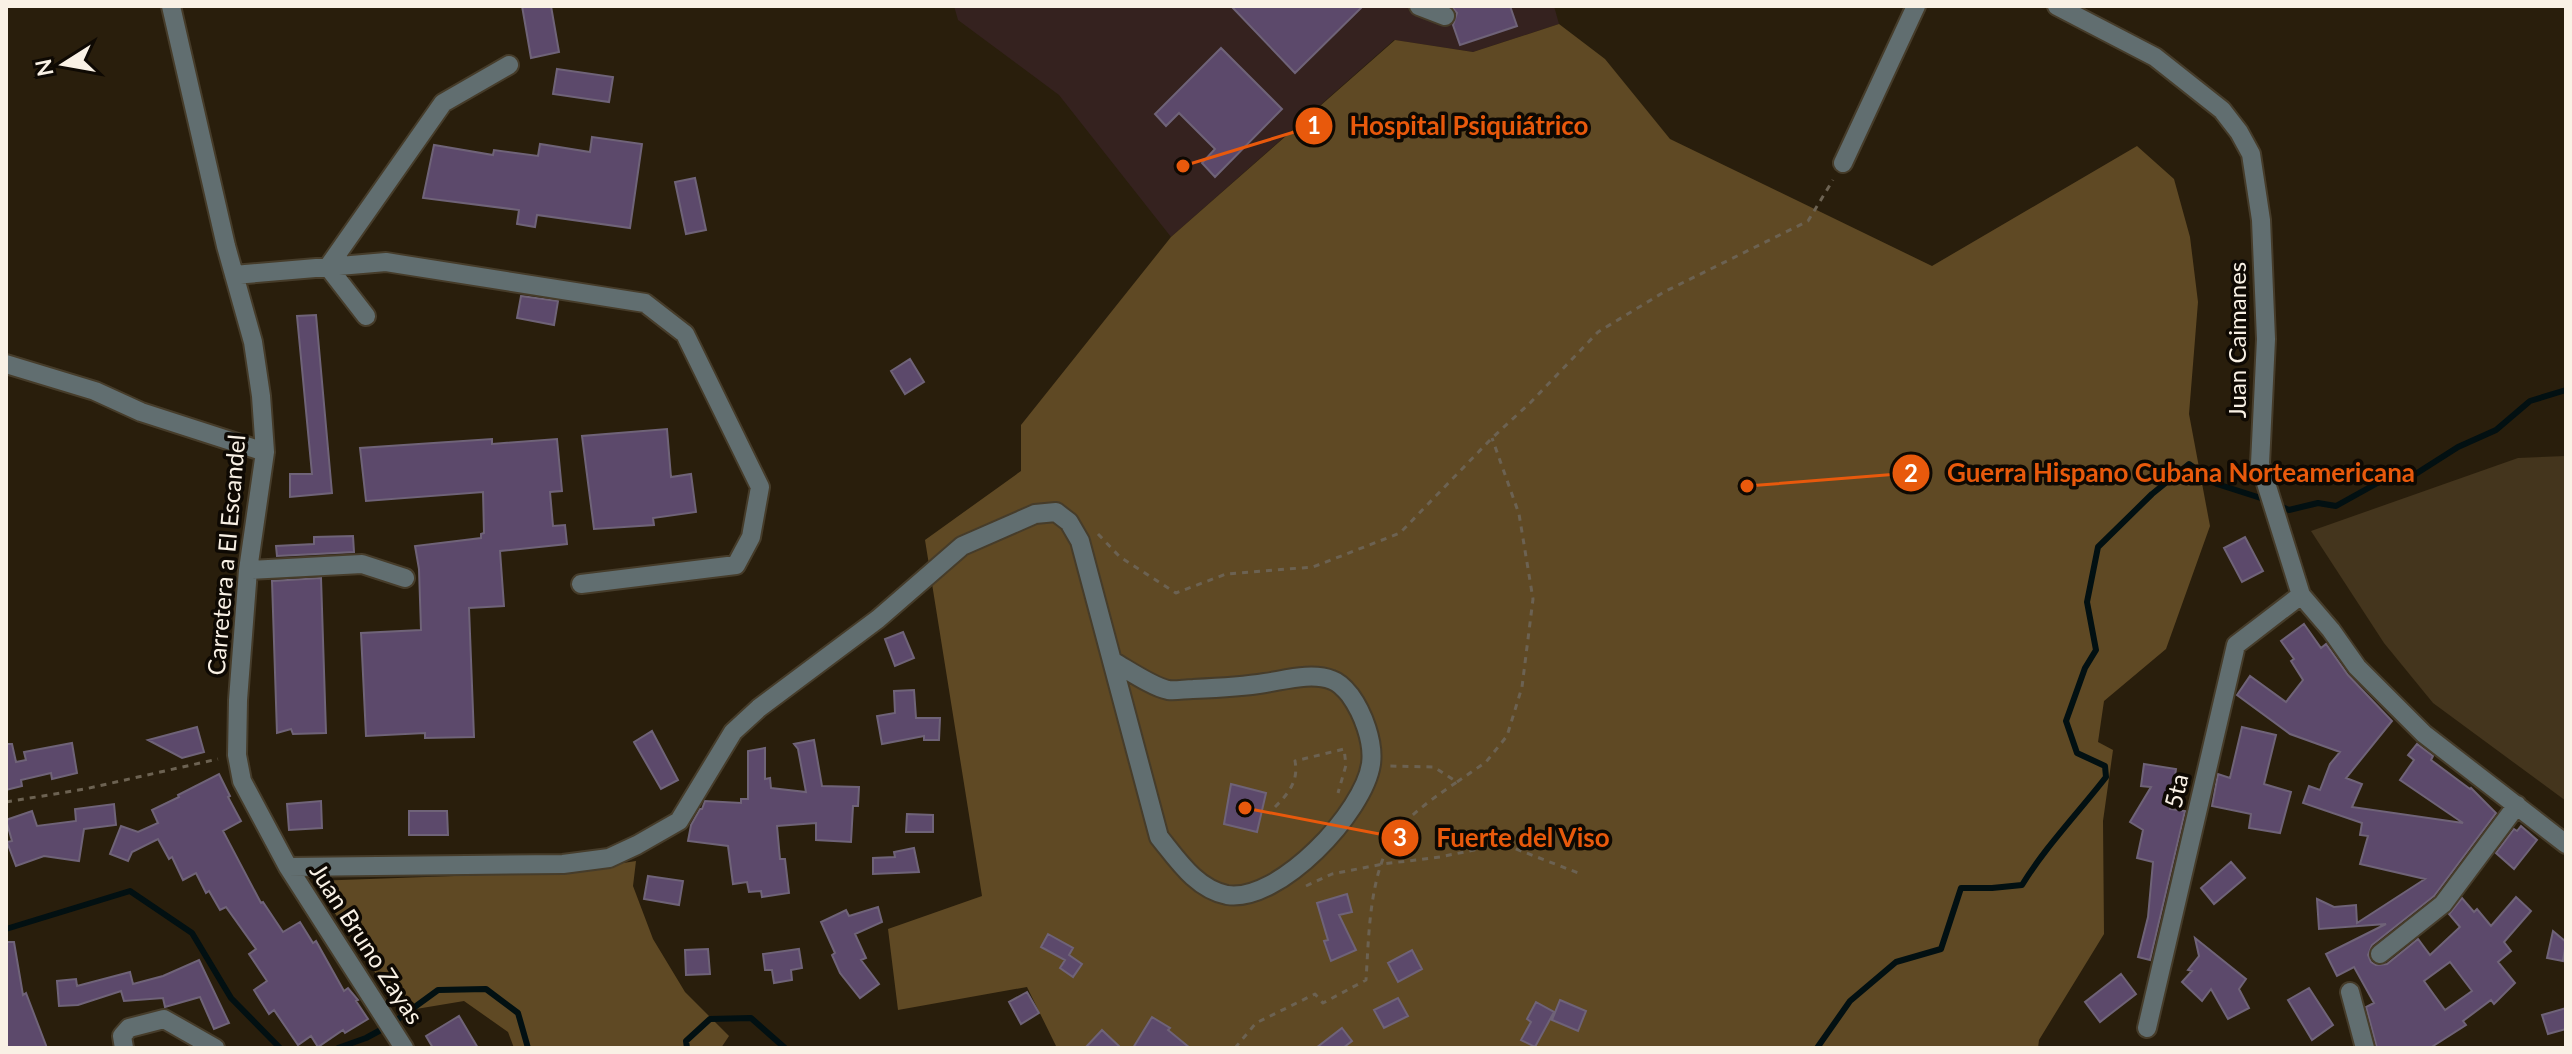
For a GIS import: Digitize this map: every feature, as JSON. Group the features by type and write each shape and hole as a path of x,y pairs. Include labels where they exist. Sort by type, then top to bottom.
{"street":[{"name":"Carretera a El Escandel","path":"171,6 234,275 253,342 261,396 265,452 248,570 237,755 242,781 288,867"},
{"path":"1419,6 1445,16"},
{"path":"1843,163 1916,6"},
{"name":"Juan Caimanes","path":"2057,6 2155,57 2222,110 2251,154 2261,220 2266,339 2260,464 2301,595 2357,667 2413,723 2566,844"},
{"path":"328,267 443,103 509,65"},
{"path":"234,275 386,262 645,303 685,334 760,487 751,537 736,565 581,584"},
{"path":"328,267 366,316"},
{"path":"6,364 95,391 141,412 265,452"},
{"path":"288,867 563,864 609,858 679,821 733,732 759,708 878,619 962,546 1035,514 1056,512 1069,522 1080,541 1159,837 1188,872 1205,886 1226,895 1248,895 1273,884 1317,849 1350,811 1366,783 1372,762 1363,719 1349,693 1332,680 1314,677 1244,686 1167,690 1114,662"},
{"path":"248,570 362,564 405,578"},
{"name":"5ta","path":"2147,1028 2236,645 2301,595"},
{"path":"2380,954 2443,904 2517,805"},
{"name":"Juan Bruno Zayas","path":"288,867 400,1042"},
{"path":"2350,992 2365,1048"},
{"path":"124,1048 122,1036 129,1028 164,1019 215,1048"}],"path":[{"path":"1093,529 1120,557 1176,593 1226,574 1313,567 1400,533 1598,332 1678,284 1808,221 1843,163"},
{"path":"1235,1048 1256,1023 1315,994 1323,1003 1366,980 1372,896 1395,833 1429,802 1486,762 1507,736 1522,687 1533,599 1519,514 1492,438"},
{"path":"1275,807 1290,791 1297,772 1295,761 1344,749 1346,765 1338,790 1340,801 1350,811"},
{"path":"6,802 85,789 237,755"},
{"path":"1372,762 1394,767 1434,767 1457,782"},
{"path":"1296,890 1332,874 1503,844 1581,874"}],"shaded area":[{"path":"954,6 1554,6 1559,24 1473,52 1394,40 1171,237 1059,95 958,20"},
{"path":"1559,24 1605,59 1670,139 1932,266 2137,146 2174,179 2190,237 2198,302 2189,414 2210,526 2166,649 2104,701 2098,742 2113,750 2103,821 2104,934 2039,1040 2038,1048 1057,1048 1027,987 898,1010 888,929 982,896 925,540 1021,471 1021,425 1171,237 1395,40 1473,52"},
{"path":"2566,456 2566,801 2433,703 2384,643 2311,531 2518,458"},
{"path":"636,861 633,886 653,939 685,992 729,1036 721,1048 514,1048 508,1032 464,1001 410,1010 396,1003 313,881 565,872"}],"building":[{"path":"522,6 551,6 559,52 531,58"},
{"path":"1231,6 1363,6 1295,73"},
{"path":"1451,6 1510,6 1517,26 1460,45 1453,25 1457,13"},
{"path":"1221,48 1282,109 1215,177 1202,163 1215,149 1179,113 1166,126 1155,114"},
{"path":"557,69 613,77 609,102 553,94"},
{"path":"592,137 642,144 630,228 537,215 535,227 517,224 519,210 423,198 434,145 493,155 494,150 538,156 540,144 590,152"},
{"path":"695,178 706,230 686,234 675,182"},
{"path":"521,296 558,301 554,325 517,318"},
{"path":"316,315 332,493 290,497 290,474 312,474 297,316"},
{"path":"910,359 924,382 905,394 891,371"},
{"path":"667,429 671,477 691,474 696,512 653,518 654,525 594,529 582,436"},
{"path":"492,439 492,444 557,439 562,491 550,492 553,526 565,525 567,544 500,551 504,606 469,608 474,737 425,738 425,733 366,736 361,633 421,630 415,546 481,538 484,533 483,492 366,501 360,448"},
{"path":"353,536 354,552 277,556 276,546 314,544 314,537"},
{"path":"2245,537 2263,571 2242,582 2224,548"},
{"path":"321,578 326,733 293,734 291,729 277,733 272,581"},
{"path":"2304,624 2321,648 2326,644 2348,675 2392,721 2346,778 2362,784 2352,807 2463,823 2400,780 2414,760 2408,755 2417,744 2433,756 2431,760 2471,788 2496,813 2434,896 2372,945 2368,955 2376,965 2387,964 2418,939 2430,955 2460,927 2449,914 2462,898 2474,912 2477,909 2491,926 2516,897 2531,911 2504,942 2511,951 2498,962 2515,983 2494,1004 2491,1000 2463,1021 2466,1025 2430,1048 2377,1048 2366,1007 2374,1003 2354,967 2337,976 2326,954 2386,924 2319,929 2317,899 2334,907 2356,905 2357,923 2425,879 2360,864 2368,836 2360,835 2362,823 2303,803 2309,786 2320,790 2330,764 2340,752 2290,734 2237,695 2250,676 2286,702 2303,680 2291,661 2294,659 2281,641","holes":["2450,962 2472,991 2445,1010 2424,981"]},
{"path":"903,632 914,658 895,666 885,639"},
{"path":"914,690 916,718 940,718 939,740 924,740 924,736 882,744 877,716 895,713 894,691"},
{"path":"197,727 204,752 182,758 148,740"},
{"path":"2242,727 2276,735 2264,784 2291,792 2280,833 2249,828 2251,814 2212,806 2218,774 2230,778"},
{"path":"652,731 678,780 661,789 634,742"},
{"path":"814,740 822,786 859,787 858,806 853,806 851,842 816,840 816,823 777,826 780,859 785,859 789,893 762,897 761,891 749,892 747,882 733,884 728,846 688,841 691,825 705,801 741,803 741,799 748,799 748,751 765,748 765,779 770,778 771,788 806,792 798,749 794,744"},
{"path":"72,743 77,773 52,779 51,773 21,780 22,786 6,790 6,744 12,744 16,762 26,760 24,752"},
{"path":"2144,764 2176,769 2170,809 2185,811 2150,960 2138,957 2148,917 2153,862 2137,858 2143,830 2130,822 2151,787 2141,786"},
{"path":"219,774 241,821 223,831 261,903 283,932 300,922 313,943 316,941 344,991 348,988 368,1019 345,1033 343,1030 318,1047 311,1036 298,1045 274,1010 269,1014 254,990 267,981 249,954 256,949 226,907 220,910 209,891 206,893 196,873 183,880 172,857 169,859 158,839 132,852 128,861 110,854 121,826 138,832 158,823 152,810"},
{"path":"1231,784 1266,793 1257,832 1224,824"},
{"path":"321,801 322,828 289,830 287,804"},
{"path":"114,804 116,825 84,829 79,861 44,856 16,866 7,842 12,841 6,820 32,811 37,826 76,821 75,809"},
{"path":"409,811 447,811 448,835 409,835"},
{"path":"907,814 933,815 933,832 906,832"},
{"path":"2521,826 2537,840 2514,869 2496,853 2514,829 2517,831"},
{"path":"914,848 919,872 873,874 873,858 895,857 894,852"},
{"path":"2231,862 2245,878 2214,904 2201,888"},
{"path":"648,876 683,881 679,905 644,899"},
{"path":"1347,894 1352,912 1339,915 1356,950 1331,961 1317,903"},
{"path":"878,907 882,922 855,934 866,958 861,960 879,984 860,998 840,973 821,922 846,910 849,916"},
{"path":"2553,931 2566,942 2563,961 2547,958"},
{"path":"1048,934 1073,948 1069,955 1082,964 1073,977 1060,968 1065,960 1041,947"},
{"path":"2195,938 2246,979 2239,989 2249,1008 2228,1019 2211,989 2202,1001 2182,982 2199,956"},
{"path":"6,942 14,942 23,995 26,993 47,1048 6,1048"},
{"path":"708,949 710,974 686,975 685,950"},
{"path":"799,949 802,968 791,970 792,980 774,983 772,970 765,970 763,954"},
{"path":"1412,950 1422,969 1398,982 1388,963"},
{"path":"199,960 229,1023 214,1029 200,997 165,1007 163,998 124,1001 121,991 78,1005 59,1006 57,981 76,979 77,986 130,972 133,984 163,976"},
{"path":"2121,974 2136,994 2100,1022 2085,1002"},
{"path":"2309,988 2333,1025 2312,1040 2288,1000"},
{"path":"1027,992 1039,1013 1021,1024 1009,1002"},
{"path":"1398,998 1408,1016 1384,1028 1374,1010"},
{"path":"1560,1000 1586,1011 1578,1031 1552,1020"},
{"path":"1536,1002 1554,1012 1535,1047 1521,1040 1531,1022 1527,1019"},
{"path":"2566,1008 2566,1029 2548,1034 2542,1015"},
{"path":"459,1016 478,1048 433,1048 426,1036"},
{"path":"1152,1017 1170,1028 1168,1030 1190,1048 1133,1048"},
{"path":"1342,1028 1352,1041 1343,1048 1316,1048"},
{"path":"1102,1030 1121,1048 1085,1048"}],"waterway":[{"path":"2277,505 2289,510 2318,503 2336,506 2390,476 2403,482 2458,447 2496,430 2530,401 2566,390"},
{"path":"1817,1048 1850,1001 1896,962 1941,949 1961,888 2022,885 2106,777 2105,766 2077,753 2066,721 2085,668 2096,650 2087,602 2098,547 2152,494 2189,464 2217,484 2267,500"},
{"path":"6,929 130,891 192,933 231,998 280,1048"},
{"path":"338,1048 390,1025 438,990 486,989 518,1013 528,1048"},
{"path":"687,1048 686,1041 710,1019 751,1018 785,1048"}],"place":[{"name":"Hospital Psiquiátrico","path":"1183,166"},
{"name":"Guerra Hispano Cubana Norteamericana","path":"1747,486"},
{"name":"Fuerte del Viso","path":"1245,808"}]}
